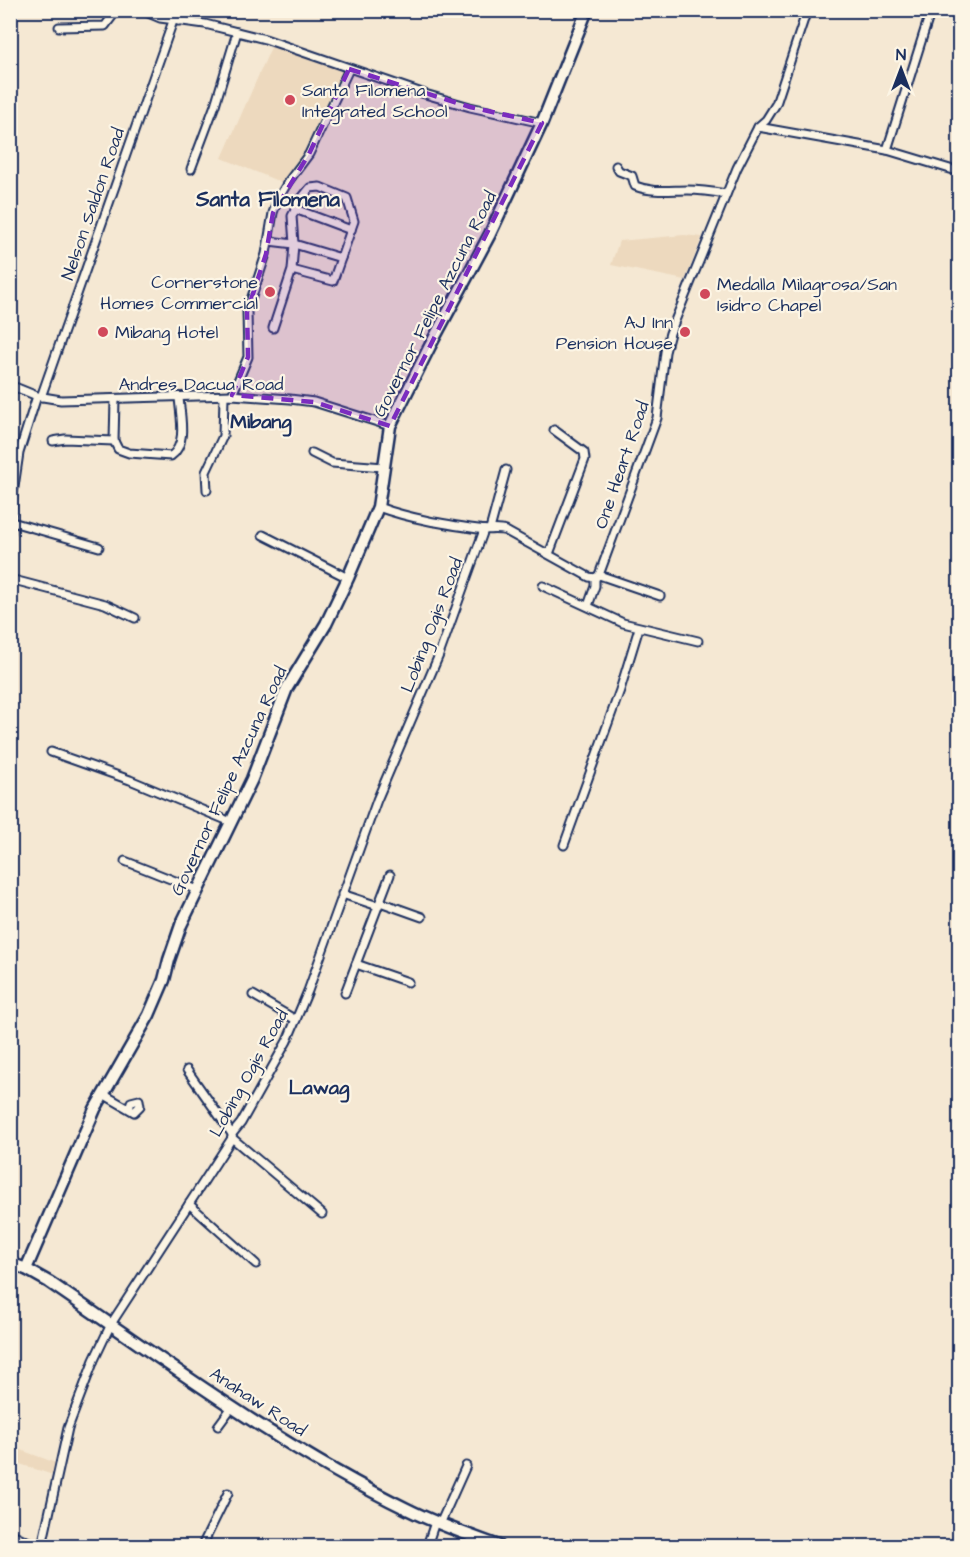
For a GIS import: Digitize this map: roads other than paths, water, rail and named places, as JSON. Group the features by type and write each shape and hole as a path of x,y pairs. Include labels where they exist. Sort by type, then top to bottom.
{"street":[{"path":"60,27 105,26 117,10"},
{"path":"141,10 175,21 205,24 265,39 349,69 470,107 542,123"},
{"name":"Nelson Saldon Road","path":"10,533 19,453 175,21 183,10"},
{"name":"Governor Felipe Azcuna Road","path":"26,1269 85,1131 103,1094 149,1015 164,980 182,925 252,779 287,688 326,624 348,578 378,507 390,426 490,234 542,123 587,10"},
{"name":"One Heart Road","path":"588,606 657,418 665,352 670,333 726,194 758,127 766,120 776,104 807,10"},
{"path":"887,150 931,10"},
{"path":"191,169 215,105 237,32"},
{"path":"207,490 206,472 223,436 228,395 248,357 247,312 269,241 273,213 278,199 309,154 349,69"},
{"path":"758,127 887,150 960,172"},
{"path":"616,166 619,171 632,176 635,186 639,188 655,191 702,191 726,194"},
{"path":"273,328 292,270 294,243 292,216 301,198 310,188 320,187 347,198 354,220 333,281 292,270"},
{"path":"295,209 351,230"},
{"path":"269,241 294,243 341,258"},
{"name":"Andres Dacua Road","path":"10,385 39,397 61,400 228,395 314,402 390,426"},
{"path":"115,399 114,441 118,448 129,453 171,456 182,439 179,397"},
{"path":"549,554 585,459 584,452 554,430"},
{"path":"53,441 65,439 114,441"},
{"path":"312,453 332,463 384,467"},
{"name":"Lobing Ogis Road","path":"42,1546 68,1428 85,1381 111,1324 241,1123 262,1088 296,1020 309,991 342,894 382,789 439,655 487,530 506,470"},
{"path":"378,507 411,518 506,531 590,578 597,577 660,596"},
{"path":"12,522 99,547"},
{"path":"263,535 348,578"},
{"path":"10,579 105,604 135,618"},
{"path":"543,585 622,623 698,641"},
{"path":"564,846 620,690 639,628"},
{"path":"51,752 130,780 231,822"},
{"path":"124,861 198,890"},
{"path":"345,993 390,875"},
{"path":"342,894 422,917"},
{"path":"356,964 408,982"},
{"path":"253,995 296,1020"},
{"path":"187,1070 232,1136 322,1214"},
{"path":"103,1094 129,1109"},
{"path":"189,1204 256,1264"},
{"name":"Anahaw Road","path":"10,1263 49,1282 232,1407 352,1479 438,1523 500,1546"},
{"path":"218,1426 232,1407"},
{"path":"427,1546 466,1466"},
{"path":"202,1546 228,1493"},
{"path":"10,1533 36,1546"}],"place":[{"name":"Santa Filomena Integrated School","path":"290,100"},
{"name":"Cornerstone Homes Commercial","path":"270,292"},
{"name":"Medalla Milagrosa/San Isidro Chapel","path":"705,294"},
{"name":"Mibang Hotel","path":"103,332"},
{"name":"AJ Inn Pension House","path":"685,332"}],"district":[{"name":"Santa Filomena","path":"268,199"},
{"name":"Mibang","path":"261,422"},
{"name":"Lawag","path":"319,1088"}]}
